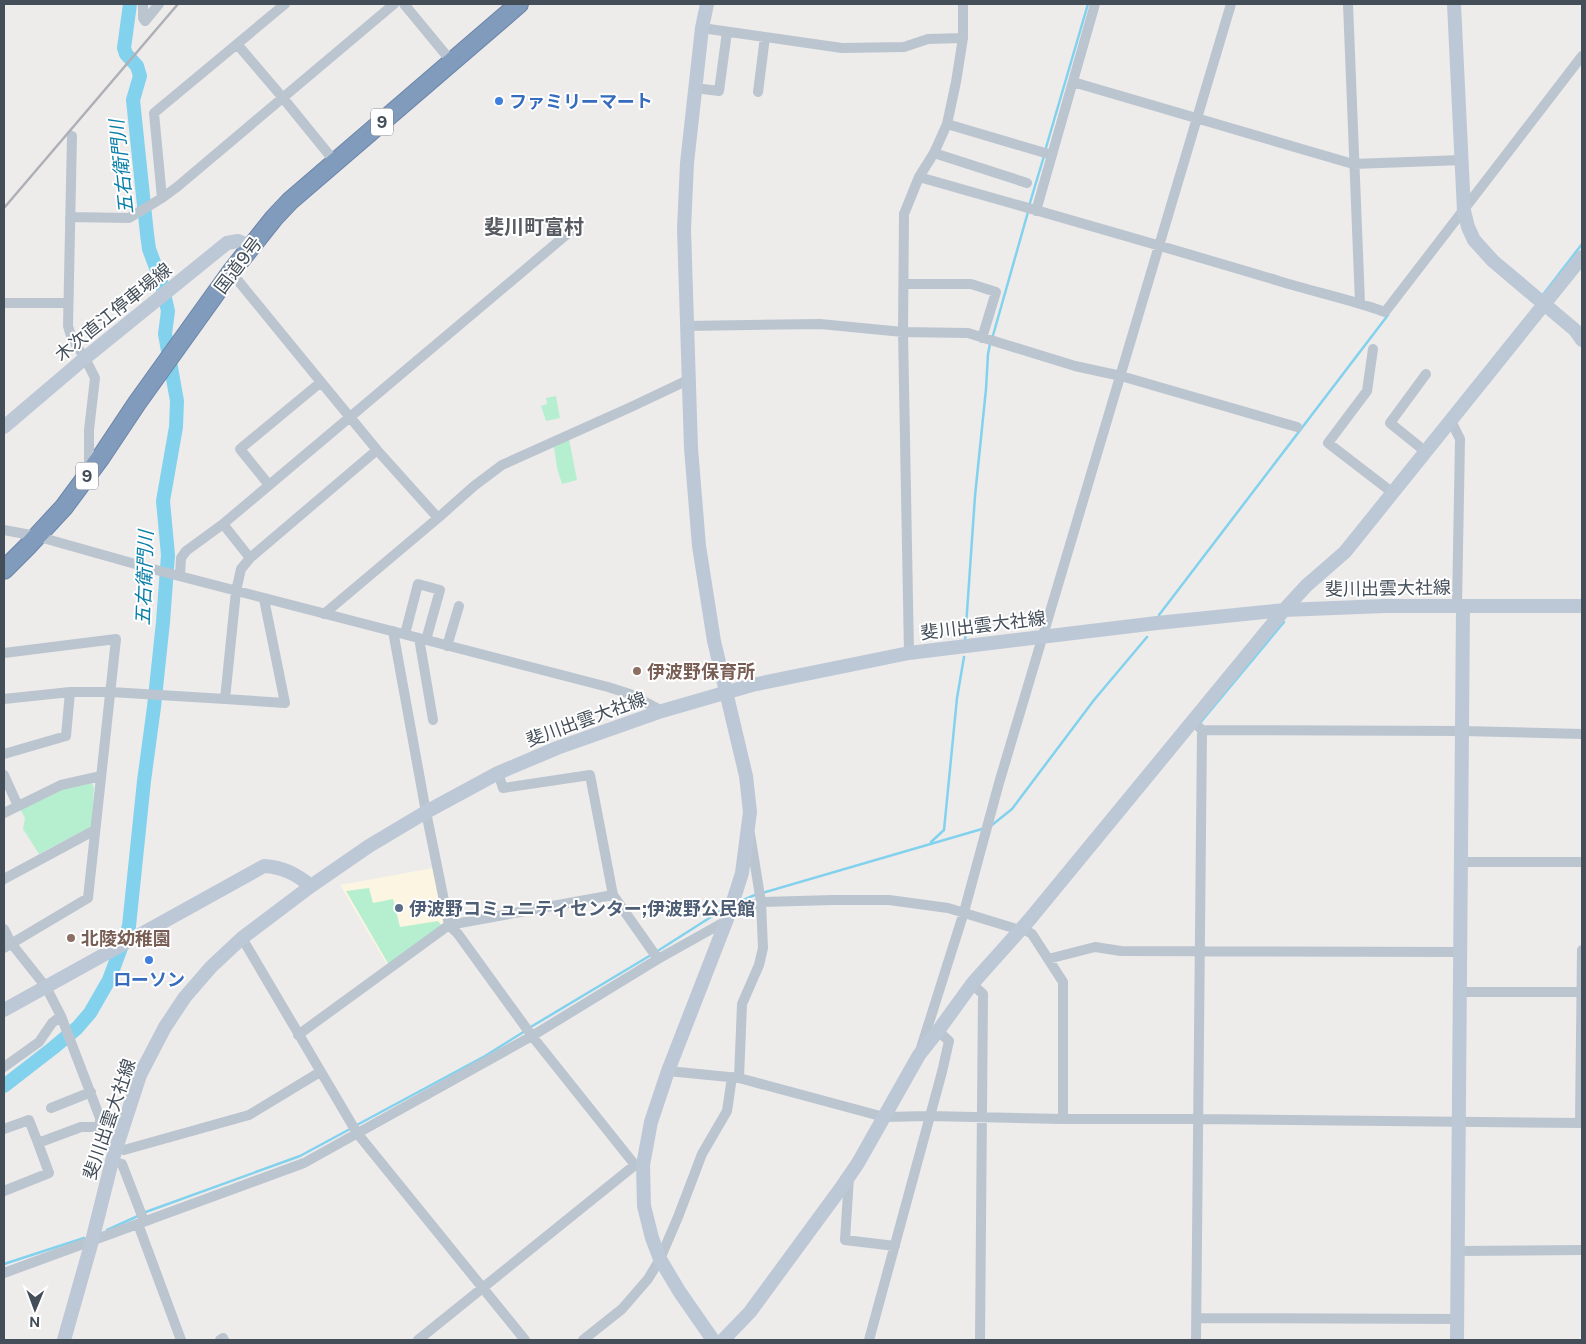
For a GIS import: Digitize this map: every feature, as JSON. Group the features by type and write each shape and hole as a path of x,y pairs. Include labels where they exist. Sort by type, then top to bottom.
{"highway":[{"name":"国道9号","path":"4,570 28,547 64,507 250,246 290,201 520,4"}],"street":[{"path":"143,4 142,18 144,21 159,4"},
{"path":"162,198 154,113 285,4"},
{"path":"70,217 128,218 162,198 177,188 394,4"},
{"path":"404,4 452,61"},
{"path":"706,4 687,163 684,229 691,448 699,546 714,641 746,776 750,812 742,873 668,1071 639,1165 644,1206 652,1238 660,1259 679,1291 713,1340"},
{"path":"909,653 903,332 904,214 919,177 934,153 947,124 963,38 963,4"},
{"path":"1036,210 1095,4"},
{"path":"919,1054 964,912 994,800 1231,4"},
{"path":"1348,4 1360,303"},
{"path":"1454,4 1464,211 1468,227 1474,240 1493,261 1545,303 1575,330 1582,340"},
{"path":"702,28 842,48 904,47 928,40 963,38"},
{"path":"695,88 719,91 727,32"},
{"path":"758,92 765,37"},
{"path":"237,44 335,162"},
{"path":"919,177 1159,244 1385,312 1582,56"},
{"path":"1073,82 1354,164 1462,160"},
{"path":"947,124 1052,155"},
{"path":"72,136 68,326 72,339 85,358 95,378 89,430 89,473"},
{"path":"934,153 1027,183"},
{"path":"178,576 181,558 186,551 223,524 572,230"},
{"name":"木次直江停車場線","path":"4,427 85,358 227,243 238,241 250,246"},
{"path":"723,1340 750,1312 849,1176 919,1054 972,984 1198,726 1284,610 1306,586 1345,552 1582,257"},
{"path":"231,272 377,450 438,518"},
{"path":"904,284 971,284 996,292 982,338"},
{"path":"4,303 68,303"},
{"path":"686,326 820,324 903,332 968,333 1074,366 1121,376 1297,426"},
{"path":"1373,349 1367,391 1328,443 1393,493"},
{"path":"1426,374 1390,423 1426,452"},
{"path":"324,614 502,464 688,380"},
{"path":"269,485 240,449 321,382"},
{"path":"1451,421 1460,440 1462,731 1457,1340"},
{"path":"225,699 236,590 240,570 250,558 377,450"},
{"path":"223,524 250,558"},
{"path":"4,530 36,536 178,576 608,687 630,694 662,711"},
{"path":"405,634 418,584 440,590 422,639 434,720"},
{"path":"4,699 70,692 111,692 285,703 264,598"},
{"path":"447,646 459,606"},
{"name":"斐川出雲大社線","path":"64,1340 114,1155 140,1076 165,1027 184,997 210,968 242,938 311,886 369,846 426,812 498,773 557,748 662,711 752,685 909,653 1157,623 1284,610 1385,606 1582,606"},
{"path":"393,631 449,925 458,934 532,1036 639,1165"},
{"path":"4,653 116,639 88,898 7,946"},
{"path":"4,754 66,736 70,692"},
{"path":"1198,726 1582,734"},
{"path":"1196,1340 1200,951 1198,726"},
{"path":"498,773 503,788 590,775 612,895 658,959"},
{"path":"4,775 18,806"},
{"path":"4,813 60,785 102,776"},
{"path":"583,1340 622,1309 648,1279 660,1259 702,1154 727,1111 736,1078 742,1004 763,948 761,902 749,826"},
{"path":"4,879 95,830"},
{"path":"1461,862 1582,862"},
{"path":"4,1010 264,866 279,867 301,878 311,886"},
{"path":"298,1035 449,925 612,895"},
{"path":"4,1273 304,1163 532,1036 727,917 761,902 889,900 948,908 1021,929 1032,934 1063,982 1062,1119"},
{"path":"4,929 7,946 46,987 61,1016 100,1118 100,1130 114,1155 122,1164 181,1340"},
{"path":"242,938 357,1133 525,1340"},
{"path":"1048,959 1095,947 1121,951 1459,952"},
{"path":"668,1071 736,1078 884,1118 930,1116 1062,1119 1581,1123 1582,950"},
{"path":"972,984 983,994 980,1340"},
{"path":"1459,992 1582,992"},
{"path":"4,1067 39,1042 52,1023 61,1016"},
{"path":"870,1340 942,1072 948,1041 938,1031"},
{"path":"114,1155 124,1150 249,1115 320,1072"},
{"path":"51,1108 91,1092"},
{"path":"4,1129 29,1120 49,1174 4,1191"},
{"path":"38,1142 81,1127 100,1127"},
{"path":"418,1340 639,1165"},
{"path":"849,1176 845,1240 895,1246"},
{"path":"1458,1251 1582,1250"},
{"path":"1197,1318 1457,1320"},
{"path":"220,1340 223,1338 224,1340"}],"shaded area":[{"name":"伊波野コミュニティセンター;伊波野公民館","path":"433,868 447,925 389,968 340,885"}],"green space":[{"path":"556,396 560,418 546,421 541,406 547,404 546,398"},
{"path":"569,439 577,480 562,484 557,468 554,447"},
{"path":"92,783 94,788 92,826 39,854 23,829 25,818 20,809 58,790"},
{"path":"369,888 373,903 393,899 400,927 438,921 443,927 389,965 346,891"}],"waterway":[{"name":"五右衛門川","path":"4,1086 77,1028 90,1013 109,980 129,926 163,622 168,555 163,501 176,427 177,401 165,334 168,311 161,281 149,249 147,234 133,100 140,76 137,66 126,54 124,48 130,4"},
{"path":"1045,151 1088,4"},
{"path":"1029,206 1044,156"},
{"path":"992,339 1028,212"},
{"path":"1542,296 1582,244"},
{"path":"1159,615 1388,315"},
{"path":"965,641 975,496 990,344"},
{"path":"1200,723 1284,622"},
{"path":"992,825 1012,809 1094,700 1147,637"},
{"path":"931,842 944,830 957,698 964,657"},
{"path":"762,893 982,829"},
{"path":"739,902 757,894"},
{"path":"656,952 725,908"},
{"path":"529,1028 651,955"},
{"path":"355,1126 485,1056 525,1031"},
{"path":"143,1213 300,1156 350,1129"},
{"path":"107,1230 138,1216"},
{"path":"4,1264 84,1238"}],"railway":[{"path":"4,208 178,4"}],"place":[{"name":"ファミリーマート","path":"499,101"},
{"name":"伊波野保育所","path":"637,671"},
{"name":"伊波野コミュニティセンター;伊波野公民館","path":"399,908"},
{"name":"北陵幼稚園","path":"71,938"},
{"name":"ローソン","path":"149,960"}],"district":[{"name":"斐川町富村","path":"534,227"}]}
